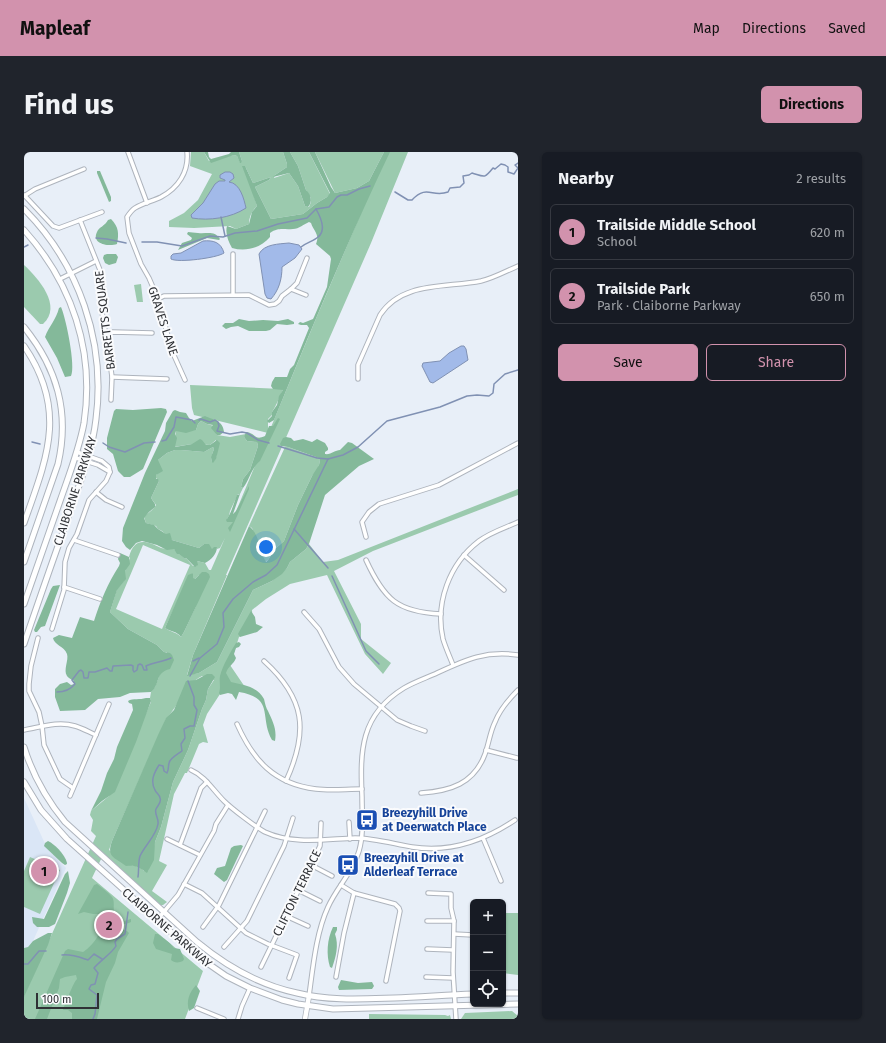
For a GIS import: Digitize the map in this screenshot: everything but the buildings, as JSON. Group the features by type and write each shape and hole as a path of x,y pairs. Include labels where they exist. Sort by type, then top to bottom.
{"main road":[{"name":"CLAIBORNE PARKWAY","path":"24,209 47,235 71,273 82,298 91,327 97,359 99,386 96,419 89,456 24,644"},
{"name":"CLAIBORNE PARKWAY","path":"24,230 47,259 66,291 74,314 85,360 86,405 76,458 24,604"},
{"path":"24,327 36,341 51,370 60,398 63,418 61,452 58,464 24,562"},
{"path":"24,346 32,358 44,385 50,424 46,460 24,523"},
{"name":"CLAIBORNE PARKWAY","path":"24,747 37,782 52,806 65,822 209,952 239,972 279,988 309,996 327,998 352,999 470,994"},
{"name":"CLAIBORNE PARKWAY","path":"24,782 41,810 53,825 157,920 200,958 226,976 250,988 282,1000 307,1006 343,1010 518,1004"},
{"path":"506,993 518,993"}],"street":[{"path":"128,152 147,203 168,193 177,185 186,169 188,160 187,152"},
{"path":"84,169 35,189 24,196 53,226 59,228 102,212"},
{"name":"GRAVES LANE","path":"147,203 134,208 127,217 129,233 137,254 158,298 172,352 185,380"},
{"name":"BARRETTS SQUARE","path":"80,220 102,275 102,312 112,377 111,400"},
{"path":"233,254 233,295"},
{"path":"158,298 164,296 249,295 269,305 275,304 297,283 307,258"},
{"path":"60,279 96,261"},
{"path":"358,379 358,365 380,315 394,300 428,287 487,279 518,266"},
{"path":"291,289 306,295"},
{"path":"106,333 152,333"},
{"path":"112,377 167,380"},
{"path":"366,536 362,522 374,508 383,503 439,485 518,443"},
{"path":"52,629 64,590 65,562 69,548 74,540 89,500 106,481 110,472 107,464 77,452"},
{"path":"76,458 87,461 110,472"},
{"path":"96,492 106,500 122,507"},
{"path":"453,665 443,640 441,614 446,587 452,573 464,555 472,547 487,536 518,522"},
{"path":"74,540 118,555"},
{"path":"464,555 504,590"},
{"path":"366,560 378,586 398,605 416,612 441,614"},
{"path":"64,587 100,598"},
{"path":"304,612 322,633 344,674 354,684 381,707 402,722 426,731"},
{"path":"38,638 31,666 29,684 31,697 38,712 42,726 44,745 60,779 73,788"},
{"path":"305,1019 322,924 329,904 356,860 362,839 361,760 363,743 370,724 381,707 392,696 405,687 470,658 488,654 508,653 518,655"},
{"path":"264,661 279,675 287,687 294,699 299,718 300,737 297,754 286,781"},
{"path":"421,793 445,790 462,783 471,776 478,767 486,750 492,728 498,714 518,690"},
{"path":"70,796 109,704"},
{"path":"24,730 51,724 65,724 76,726 96,735"},
{"path":"237,724 244,741 255,757 269,770 286,781 300,786 316,789 362,789"},
{"path":"486,750 517,758"},
{"path":"191,770 200,774 228,805 265,832 295,840 362,839 432,849 458,846 483,838 498,831 515,820"},
{"path":"180,845 201,788 207,782"},
{"path":"157,920 178,895 214,831 216,824 228,805"},
{"path":"203,927 218,907 265,811"},
{"path":"224,947 247,921 284,846 293,818"},
{"path":"349,822 350,839"},
{"path":"321,823 321,840"},
{"path":"483,838 501,881"},
{"path":"167,839 200,855"},
{"name":"CLIFTON TERRACE","path":"260,967 311,865 320,846 321,840"},
{"path":"311,865 332,876"},
{"path":"184,884 202,893 249,935 297,955 289,978"},
{"path":"341,885 354,893 395,904 399,908 400,911 386,981"},
{"path":"298,890 320,901"},
{"path":"336,977 344,933 354,893"},
{"path":"428,893 451,894 451,908 454,921 453,978 456,1019"},
{"path":"286,916 308,926"},
{"path":"427,921 454,921"},
{"path":"454,934 470,935"},
{"path":"427,949 453,950"},
{"path":"426,977 453,978"},
{"path":"238,1019 250,988"},
{"path":"197,1008 224,1019"}],"shaded area":[{"path":"24,798 47,848 66,868 33,941 28,947 24,948"}],"green space":[{"path":"191,152 204,152 209,161 234,155 237,156 240,162 242,161 239,152 283,152 287,167 275,175 274,178 289,173 298,186 305,206 309,207 311,198 306,190 298,166 290,152 309,152 330,194 303,214 271,219 255,187 269,180 271,177 253,183 245,166 257,206 251,214 249,224 236,229 230,226 194,228 169,227 169,221 184,213 198,200 212,174 190,166"},
{"path":"204,152 208,152 211,159 229,154 231,152 239,152 242,161 240,163 237,156 234,155 211,163"},
{"path":"283,152 290,152 298,166 306,190 311,198 310,205 308,207 305,206 298,186 289,173 273,177 287,167"},
{"path":"309,152 315,152 335,193 357,188 369,181 384,152 390,152 374,185 316,319 274,420 269,423 267,421 272,416 272,412 277,405 279,396 283,390 273,389 271,386 272,382 275,377 287,377 290,369 294,365 309,328 307,325 298,324 300,322 303,323 313,319 327,287 331,259 330,256 316,244 317,235 309,222 295,229 279,229 273,231 270,233 270,237 262,244 243,250 232,248 227,237 226,229 227,226 236,229 249,224 252,212 257,206 242,166 245,166 253,183 271,177 269,180 255,187 271,219 303,214 327,197 330,193"},
{"path":"315,152 384,152 369,181 357,188 335,193"},
{"path":"387,152 408,152 371,243 226,575 193,655 187,675 199,673 217,662 253,590 272,581 287,568 290,562 306,549 309,544 323,562 338,560 518,489 518,495 373,551 334,571 361,624 361,639 391,663 383,674 365,654 327,575 290,584 252,610 253,628 239,637 230,665 247,690 222,691 207,714 203,725 208,743 203,742 199,744 187,773 185,773 174,794 159,861 167,865 152,891 167,902 163,905 159,905 103,855 92,878 203,971 185,1019 24,1019 24,996 96,836 91,831 93,820 90,815 91,811 109,796 151,702 151,692 155,687 160,674 164,670 167,652 164,652 157,645 128,629 110,612 117,589 124,581 125,571 131,551 137,543 146,542 161,548 174,549 185,559 186,558 193,566 197,566 197,561 205,563 209,570 211,570 225,538 220,548 217,549 217,547 212,550 208,544 204,544 199,548 172,540 156,526 146,523 144,517 156,505 151,498 159,481 156,478 158,473 158,460 167,453 175,450 204,452 213,447 212,462 214,461 217,453 216,440 210,445 192,444 174,447 176,431 196,430 201,421 214,426 217,435 230,437 246,434 244,437 247,441 257,442 258,446 250,470 243,479 241,487 243,488 240,494 238,494 227,519 229,522 232,521","holes":["143,545 190,565 162,629 116,609","193,573 193,579 195,579 199,575 196,606 181,637 165,628 189,576","202,676 214,680 208,689 206,700 188,750 173,782 148,871 144,871 140,867 131,865 109,850 166,719 196,680"]},
{"path":"97,171 100,171 111,197 111,201 109,202 97,173"},
{"path":"111,219 116,225 118,231 117,244 102,244 96,239 97,232 108,220"},
{"path":"188,232 213,233 220,239 207,238 178,250 182,243 191,240 192,238 187,234"},
{"path":"116,254 118,257 116,263 109,265 105,263 103,258 104,255"},
{"path":"24,265 36,277 49,301 50,309 48,317 43,324 40,324 24,307"},
{"path":"141,284 143,302 137,302 134,285"},
{"path":"61,307 68,331 72,363 71,376 65,377 57,358 45,337 59,308"},
{"path":"239,319 249,321 278,321 288,319 294,322 294,324 277,324 270,330 266,331 249,331 238,326 226,329 222,326 225,323 233,323"},
{"path":"190,385 283,390 272,412 272,415 268,419 268,433 194,415"},
{"path":"116,409 133,410 166,409 167,412 143,469 130,477 124,477 118,471 113,454 107,449 107,438 114,411"},
{"path":"175,410 186,413 192,421 205,416 214,420 222,425 224,432 217,435 211,428 213,425 201,421 196,430 186,433 176,431 175,434 177,438 175,447 192,444 200,439 206,445 210,445 217,440 220,443 216,459 213,463 212,462 211,457 214,449 213,447 204,452 175,450 167,453 158,460 163,471 156,475 156,479 159,481 151,498 155,504 155,507 144,518 146,523 154,525 166,534 170,533 172,540 199,548 204,544 209,544 212,549 217,547 215,554 211,558 205,563 197,561 198,565 195,567 186,558 185,559 177,554 174,549 167,550 157,545 142,541 136,543 130,550 122,541 123,528 145,473 165,431 166,423"},
{"path":"278,418 280,419 260,461 243,488 241,487 243,479 250,470 258,446 257,442 247,441 244,437 246,432 259,438 265,436 269,426 273,426"},
{"path":"283,438 291,438 294,441 303,439 312,442 317,439 325,443 328,448 325,454 340,450 348,442 352,443 374,459 359,466 325,495 306,549 290,562 282,574 272,581 253,590 217,662 199,673 187,676 193,655 249,526 257,538 266,562 275,549 284,541 298,505 319,465 320,460 316,457 281,446 280,444"},
{"path":"285,447 316,457 320,460 317,471 312,476 298,505 284,541 275,549 265,562 252,528 249,526"},
{"path":"249,486 230,532 228,528 233,522 227,522 226,520 231,512 237,495 240,494 233,514"},
{"path":"120,553 129,557 130,564 125,571 126,579 117,590 110,612 128,629 157,645 164,652 170,653 174,660 170,669 162,673 156,686 151,692 130,693 120,697 98,699 85,710 60,711 55,697 55,689 60,684 67,682 71,685 74,684 74,681 66,674 66,651 55,642 53,638 59,635 72,638 80,617 94,621 111,579 119,566 120,563 118,559"},
{"path":"202,572 206,572 210,577 181,637 165,628 188,575 193,573 193,578 195,579"},
{"path":"60,585 45,626 41,627 37,632 35,632 34,630 51,589 53,586"},
{"path":"251,611 255,617 256,624 263,627 257,632 240,637 238,634"},
{"path":"239,642 241,644 236,648 234,654 236,658 226,673 231,682 245,685 258,691 264,699 274,726 275,741 272,740 268,732 264,710 258,699 239,692 236,700 232,694 228,693 220,695 219,693 220,676 223,668 236,643"},
{"path":"207,674 212,674 215,677 208,689 206,700 188,750 173,782 161,827 155,842 154,860 147,873 137,867 126,866 115,859 111,854 110,847 112,841 158,735 166,718 174,710 186,681 196,680"},
{"path":"150,698 151,701 115,792 91,811 101,791 107,773 114,759 117,747 133,710 132,704 128,701"},
{"path":"48,841 60,851 67,864 65,865 62,863 44,846"},
{"path":"241,845 243,846 227,880 224,882 214,874 217,868 225,866 231,848"},
{"path":"30,857 60,870 40,914 24,907 24,871"},
{"path":"68,871 70,883 55,924 49,927 37,927 33,923 32,917 44,919 65,874"},
{"path":"97,884 112,897 114,912 116,915 124,921 131,919 131,922 118,924 101,917 98,914 84,912 78,914 94,885"},
{"path":"506,913 518,913 518,975 506,973"},
{"path":"100,920 129,933 118,952 115,963 106,982 97,1019 72,1019 72,1013 68,1010 63,1010 77,979 76,975 60,979 59,988 47,1019 35,1019 65,951 68,949 83,952 89,948 101,930"},
{"path":"333,927 337,927 335,934 337,947 332,968 330,967 329,962 328,942"},
{"path":"48,933 52,933 48,945 24,997 24,948 28,947 33,941"},
{"path":"155,934 158,934 169,942 174,948 180,949 184,959 183,961 174,962 171,960 172,954 156,949 153,943"},
{"path":"341,980 358,983 372,982 374,986 372,989 339,990 338,987"},
{"path":"196,985 200,991 194,1008 189,1011 189,997"},
{"path":"512,1011 518,1016 518,1019 461,1019 465,1013"},
{"path":"369,1014 450,1015 451,1019 369,1019"}],"water":[{"path":"225,172 230,172 233,174 234,178 229,182 233,183 239,188 246,208 234,214 220,218 192,218 191,215 203,203 215,184 219,181 225,181 220,178 220,175"},
{"path":"203,241 216,242 221,246 224,253 214,257 198,259 171,259 173,254 181,253"},
{"path":"289,243 299,245 302,249 295,258 282,267 281,280 278,288 271,299 267,298 265,294 259,254 268,246"},
{"path":"461,346 464,346 466,349 468,360 433,383 430,382 422,366 423,363 440,361 449,353"}],"waterway":[{"path":"395,192 408,200 412,200 417,195 426,192 438,194 448,192 450,188 460,187 464,183 463,176 472,173 484,176 493,168 495,169 501,164 508,167 508,172 514,174 518,168 515,165 518,163"},
{"path":"142,242 157,242 182,246 210,236 223,237 235,233 257,231 278,224 307,218 316,209 329,207 337,197 347,195 359,189 370,186"},
{"path":"301,247 321,234 322,223 316,209"},
{"path":"221,217 225,236"},
{"path":"96,238 126,243"},
{"path":"24,247 28,245"},
{"path":"190,676 200,658 217,644 224,627 223,613 233,599 253,582 266,575 277,565 328,459 343,455 358,447 387,421 440,407 467,396 489,396 493,393 494,384 505,374 518,370"},
{"path":"162,441 166,440 174,427 176,417 192,420 195,423"},
{"path":"199,420 201,419 210,422 215,420 218,422 219,426 217,431 230,434 242,432 247,433 258,440 269,443"},
{"path":"32,442 40,444"},
{"path":"103,443 109,447 125,452 144,443 155,442"},
{"path":"278,446 317,458 328,459"},
{"path":"294,529 328,568"},
{"path":"332,576 366,651 379,664"},
{"path":"57,692 62,692 71,688 75,684 72,680 81,670 84,678 88,678 89,672 95,672 107,668 112,671 113,666 131,665 133,666 134,672 140,664 144,670 147,670 146,666 171,658"},
{"path":"193,661 199,658"},
{"path":"138,877 140,856 155,833 158,824 156,809 160,799 153,783 154,774 159,765 163,766 164,771 167,773 172,758 182,751 181,744 185,738 184,729 194,726 197,710 194,705 194,697 188,681"},
{"path":"93,1019 97,995 89,989 91,985 95,984 98,973 94,968 114,949 117,939 125,934 128,912"},
{"path":"24,964 28,964 39,951 46,951"},
{"path":"62,955 72,955 88,960 94,954 102,959"}],"place":[{"name":"Breezyhill Drive at Deerwatch Place","path":"367,820"},
{"name":"Breezyhill Drive at Alderleaf Terrace","path":"348,865"},
{"name":"Trailside Middle School","path":"44,871"},
{"name":"Trailside Park","path":"109,925"}]}
